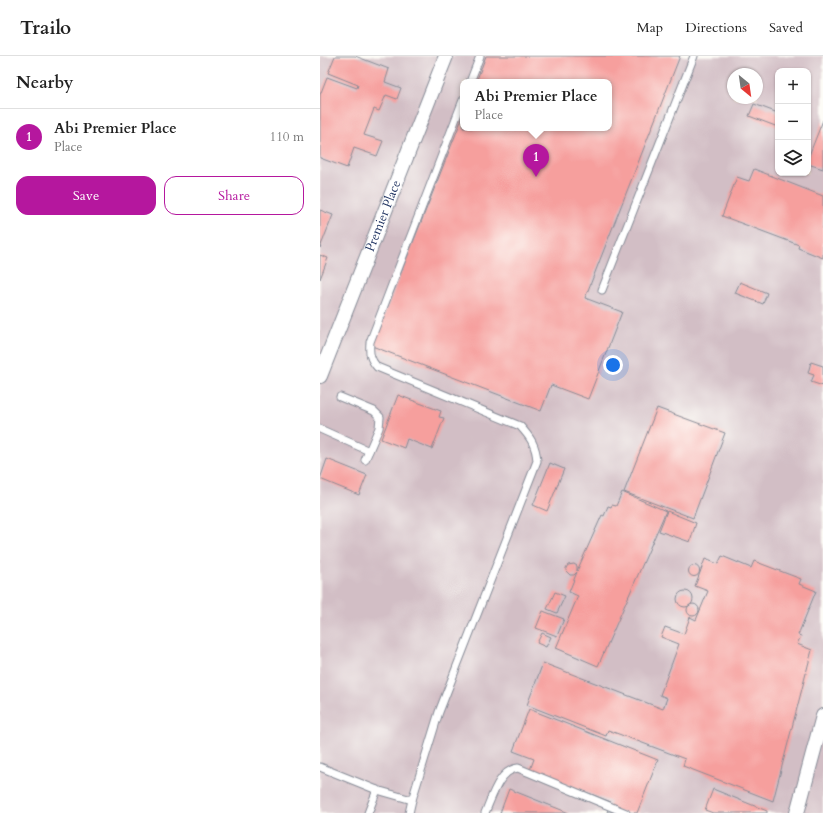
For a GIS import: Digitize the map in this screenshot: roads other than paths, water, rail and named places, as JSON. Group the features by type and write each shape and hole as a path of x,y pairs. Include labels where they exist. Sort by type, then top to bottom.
{"street":[{"name":"Premier Place","path":"320,376 446,56"},
{"path":"798,813 823,716"}],"lane":[{"path":"471,79 480,56"},
{"path":"602,290 694,56"},
{"path":"409,813 439,712 537,461 536,450 532,439 520,426 377,367 371,360 369,351 370,342 460,108"},
{"path":"340,397 374,411 380,417 380,423 365,460"},
{"path":"320,429 369,451"},
{"path":"320,767 377,790 412,800"},
{"path":"485,813 505,774 510,769 518,768 626,813"},
{"path":"368,813 377,790"}],"place":[{"name":"Abi Premier Place","path":"536,177"}]}
